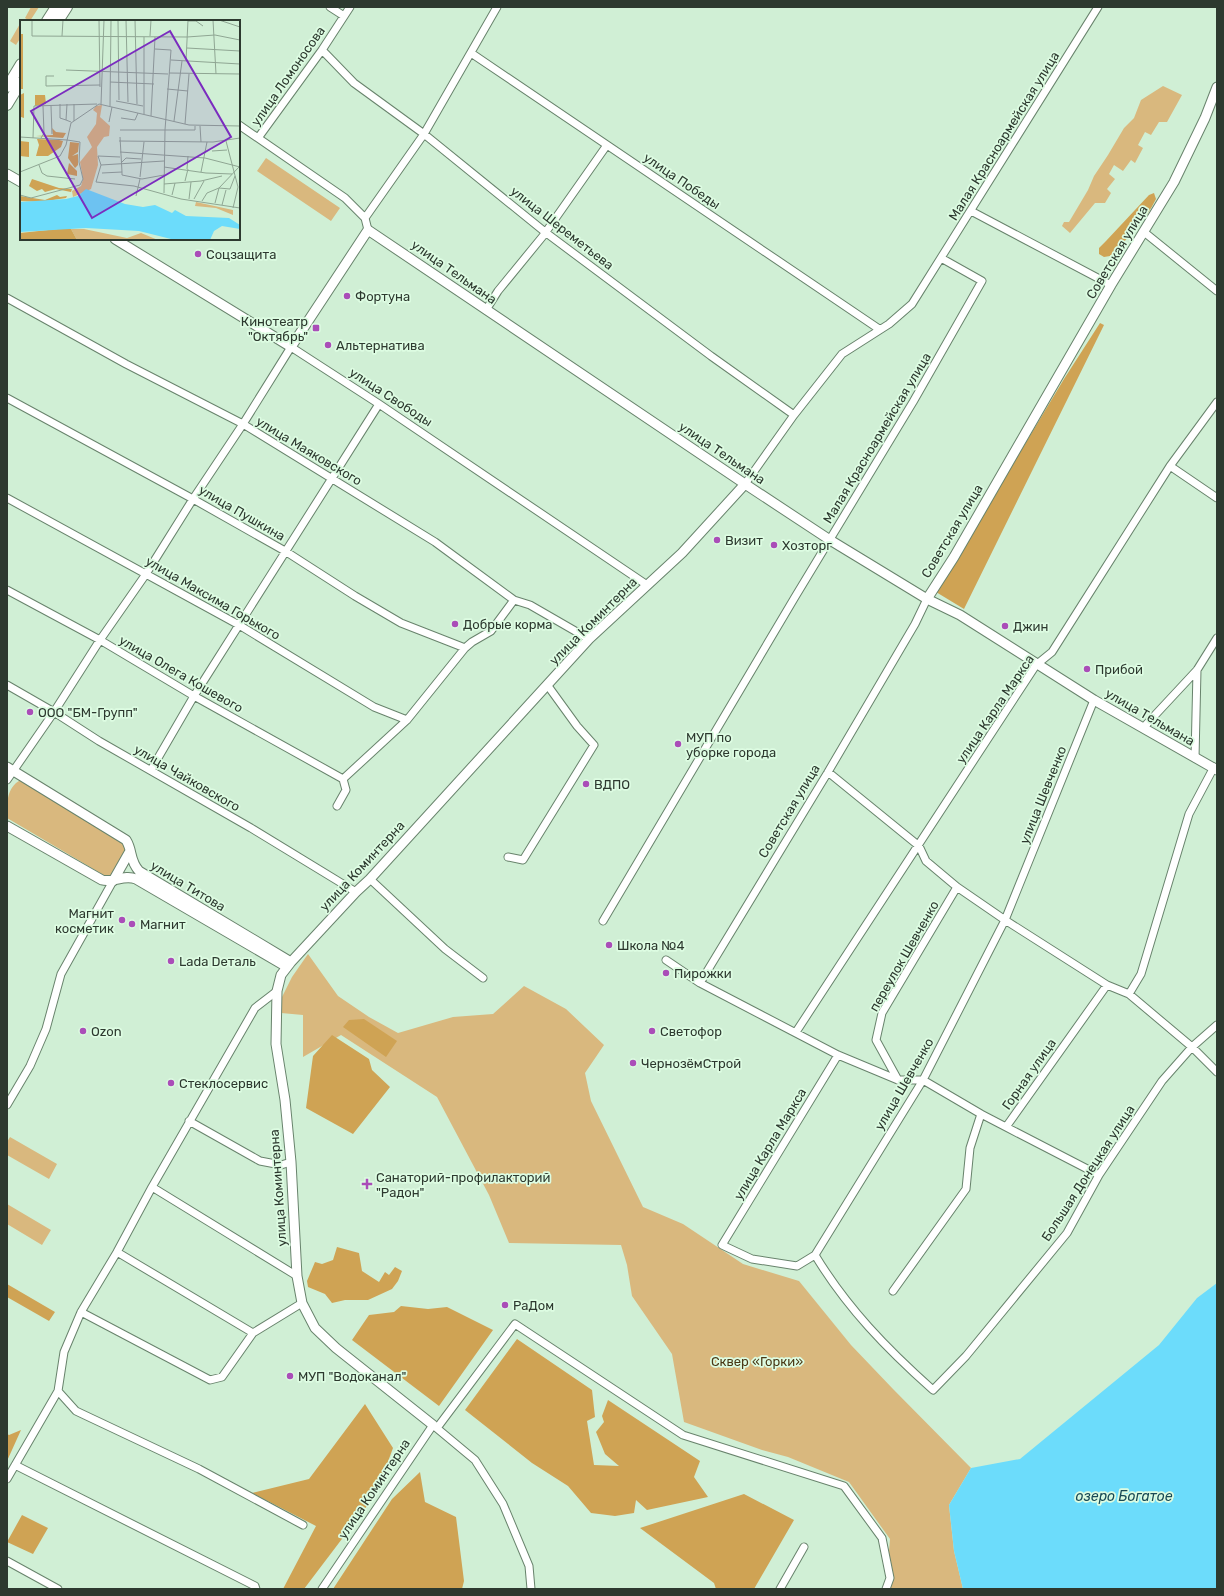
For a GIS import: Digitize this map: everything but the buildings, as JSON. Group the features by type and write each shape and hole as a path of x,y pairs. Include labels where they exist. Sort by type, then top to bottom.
{"main road":[{"path":"48,20 56,7"},
{"path":"59,20 67,7"},
{"path":"7,87 20,66"},
{"path":"7,105 20,84"}],"street":[{"path":"330,7 344,16"},
{"name":"улица Ломоносова","path":"258,138 322,50 350,7"},
{"path":"365,218 424,134 497,7"},
{"name":"Малая Красноармейская улица","path":"603,921 913,402 982,281 941,258 1098,7"},
{"name":"улица Шереметьева","path":"322,50 354,83 424,134 545,232 711,356 794,415"},
{"name":"улица Победы","path":"471,53 879,329"},
{"name":"Советская улица","path":"700,983 828,772 915,624 926,599 954,557 1111,286 1174,182 1205,118 1217,87"},
{"path":"7,780 10,769 54,712 100,640 146,574 291,347 368,230 365,218 345,198 240,126"},
{"path":"486,310 545,232 607,145"},
{"path":"7,174 20,181"},
{"path":"971,211 1111,286"},
{"name":"улица Тельмана","path":"368,230 830,540 926,599 960,615 1036,665 1094,700 1215,769"},
{"path":"1144,232 1217,291"},
{"name":"улица Свободы","path":"118,240 291,347 379,404 647,585"},
{"name":"улица Коминтерна","path":"322,1589 435,1426 336,1348 315,1328 302,1303 297,1276 291,1162 285,1100 276,1044 277,991 281,975 289,964 370,879 441,800 548,686 589,639 682,553 745,484 794,415 842,354 889,324 912,304 941,258"},
{"name":"улица Маяковского","path":"7,298 126,364 243,424 435,542 514,600 530,605 589,639"},
{"name":"улица Пушкина","path":"7,398 285,551 401,623 465,648"},
{"name":"улица Карла Маркса","path":"796,1032 1036,665 1052,652 1170,466 1217,402"},
{"path":"150,770 194,696 379,404"},
{"path":"1170,466 1217,498"},
{"name":"улица Максима Горького","path":"7,498 239,625 374,706 408,720"},
{"name":"улица Олега Кошевого","path":"7,590 100,640 194,696 343,779"},
{"path":"337,806 346,790 343,779 408,720 465,648 491,631 514,600"},
{"path":"1143,728 1197,670 1217,638"},
{"path":"1195,758 1197,670"},
{"name":"улица Чайковского","path":"7,685 54,712 99,742 251,828 356,892"},
{"path":"508,857 523,860 594,745 577,726 548,686"},
{"name":"улица Шевченко","path":"815,1255 923,1080 1005,920 1094,700"},
{"name":"улица Титова","path":"10,769 126,840 133,865 139,871 289,964"},
{"path":"1129,994 1141,974 1189,814 1215,769"},
{"path":"828,772 919,846 926,861 958,887 1005,920 1107,985 1129,994 1192,1047 1217,1072"},
{"name":"улица Титова","path":"7,826 102,880 113,881 130,877 136,878 289,964"},
{"path":"7,1105 30,1066 46,1029 61,974 105,893 130,851"},
{"path":"370,879 445,949 483,978"},
{"path":"102,880 105,884 105,893"},
{"name":"переулок Шевченко","path":"898,1080 876,1040 882,1013 958,887"},
{"path":"666,960 700,983 838,1055 898,1080 923,1080"},
{"name":"Горная улица","path":"923,1080 1006,1127 1107,985"},
{"path":"7,1479 58,1391 64,1352 81,1312 117,1252 189,1121 255,1008 277,991"},
{"name":"Большая Донецкая улица","path":"815,1255 826,1273 856,1314 900,1360 933,1390 966,1356 1067,1233 1099,1175 1162,1081 1192,1047 1217,1024"},
{"name":"улица Карла Маркса","path":"815,1255 797,1266 752,1259 722,1245 838,1055"},
{"path":"893,1291 966,1189 970,1148 981,1114"},
{"path":"189,1121 260,1161 281,1165 291,1162"},
{"path":"1006,1127 1099,1175"},
{"path":"152,1187 297,1276"},
{"path":"117,1252 253,1333"},
{"path":"81,1312 210,1380 222,1377 253,1333 302,1303"},
{"path":"531,1589 529,1566 503,1504 475,1460 435,1426 515,1324 683,1435 844,1486 882,1538 890,1578 886,1589"},
{"path":"58,1391 76,1411 199,1469 303,1526"},
{"path":"15,1465 255,1586 256,1589"},
{"path":"780,1589 804,1547"},
{"path":"7,1561 58,1589"}],"green space":[{"path":"31,7 39,7 31,20 25,18"},
{"path":"20,24 20,39 16,45 10,41"},
{"path":"1163,86 1182,95 1167,122 1159,122 1151,135 1145,132 1138,145 1143,148 1135,163 1131,160 1123,171 1114,165 1109,174 1115,179 1107,189 1111,193 1105,203 1095,203 1070,233 1062,226 1064,222 1069,222 1088,190 1094,176 1124,128 1134,118 1141,100"},
{"path":"266,158 340,208 331,221 257,171"},
{"path":"19,781 24,781 125,845 127,850 115,876 107,877 7,818 9,793"},
{"name":"Сквер «Горки»","path":"308,954 338,996 369,1017 398,1033 453,1017 493,1014 524,986 566,1009 604,1045 585,1073 591,1101 643,1207 683,1224 743,1264 799,1281 851,1345 971,1468 949,1505 954,1551 963,1589 886,1589 890,1539 849,1482 788,1457 762,1450 684,1422 672,1354 632,1296 627,1265 621,1245 509,1243 489,1195 437,1097 341,1035 303,1057 303,1015 281,1013 282,997 292,977"},
{"path":"10,1137 57,1164 49,1179 7,1155 7,1142"},
{"path":"7,1204 51,1230 42,1245 7,1224"}],"shaded area":[{"path":"1154,193 1156,199 1142,222 1110,256 1104,257 1099,254 1099,248 1149,195"},
{"path":"1100,323 1104,325 964,609 936,592 1064,379"},
{"path":"364,1019 397,1041 386,1057 343,1027 349,1020"},
{"path":"332,1035 369,1059 372,1070 390,1087 353,1134 306,1108 313,1056"},
{"path":"337,1247 359,1253 362,1271 379,1282 385,1272 389,1275 395,1267 402,1271 398,1281 392,1289 368,1300 345,1300 332,1303 325,1294 308,1287 307,1281 315,1262 322,1264 333,1260"},
{"path":"7,1284 55,1312 49,1321 7,1297"},
{"path":"401,1306 428,1309 447,1307 493,1330 439,1406 352,1340 369,1315 394,1312"},
{"path":"517,1339 592,1390 595,1417 587,1421 594,1465 619,1466 605,1454 596,1432 604,1422 602,1416 608,1400 700,1461 694,1477 708,1497 647,1510 636,1500 634,1513 615,1516 591,1513 568,1486 532,1463 465,1410"},
{"path":"365,1404 393,1448 376,1494 304,1589 283,1589 316,1526 252,1493 309,1479"},
{"path":"21,1430 7,1461 7,1434 9,1435"},
{"path":"420,1472 425,1502 456,1517 464,1581 462,1589 333,1589 392,1499"},
{"path":"744,1494 794,1520 754,1589 716,1589 714,1583 640,1528"},
{"path":"22,1515 48,1528 33,1554 7,1542"}],"water":[{"name":"озеро Богатое","path":"1217,1283 1217,1589 963,1589 954,1551 949,1505 971,1468 1020,1459 1159,1345 1197,1298"}],"place":[{"name":"Соцзащита","path":"198,254"},
{"name":"Фортуна","path":"347,296"},
{"name":"Кинотеатр \"Октябрь\"","path":"316,328"},
{"name":"Альтернатива","path":"328,345"},
{"name":"Визит","path":"717,540"},
{"name":"Хозторг","path":"774,545"},
{"name":"Добрые корма","path":"455,624"},
{"name":"Джин","path":"1005,626"},
{"name":"Прибой","path":"1087,669"},
{"name":"ООО \"БМ-Групп\"","path":"30,712"},
{"name":"МУП по уборке города","path":"678,744"},
{"name":"ВДПО","path":"586,784"},
{"name":"Магнит косметик","path":"122,920"},
{"name":"Магнит","path":"132,924"},
{"name":"Школа №4","path":"609,945"},
{"name":"Lada Dеталь","path":"171,961"},
{"name":"Пирожки","path":"666,973"},
{"name":"Ozon","path":"83,1031"},
{"name":"Светофор","path":"652,1031"},
{"name":"ЧернозёмСтрой","path":"633,1063"},
{"name":"Стеклосервис","path":"171,1083"},
{"name":"Санаторий-профилакторий \"Радон\"","path":"367,1184"},
{"name":"РаДом","path":"505,1305"},
{"name":"МУП \"Водоканал\"","path":"290,1376"}]}
